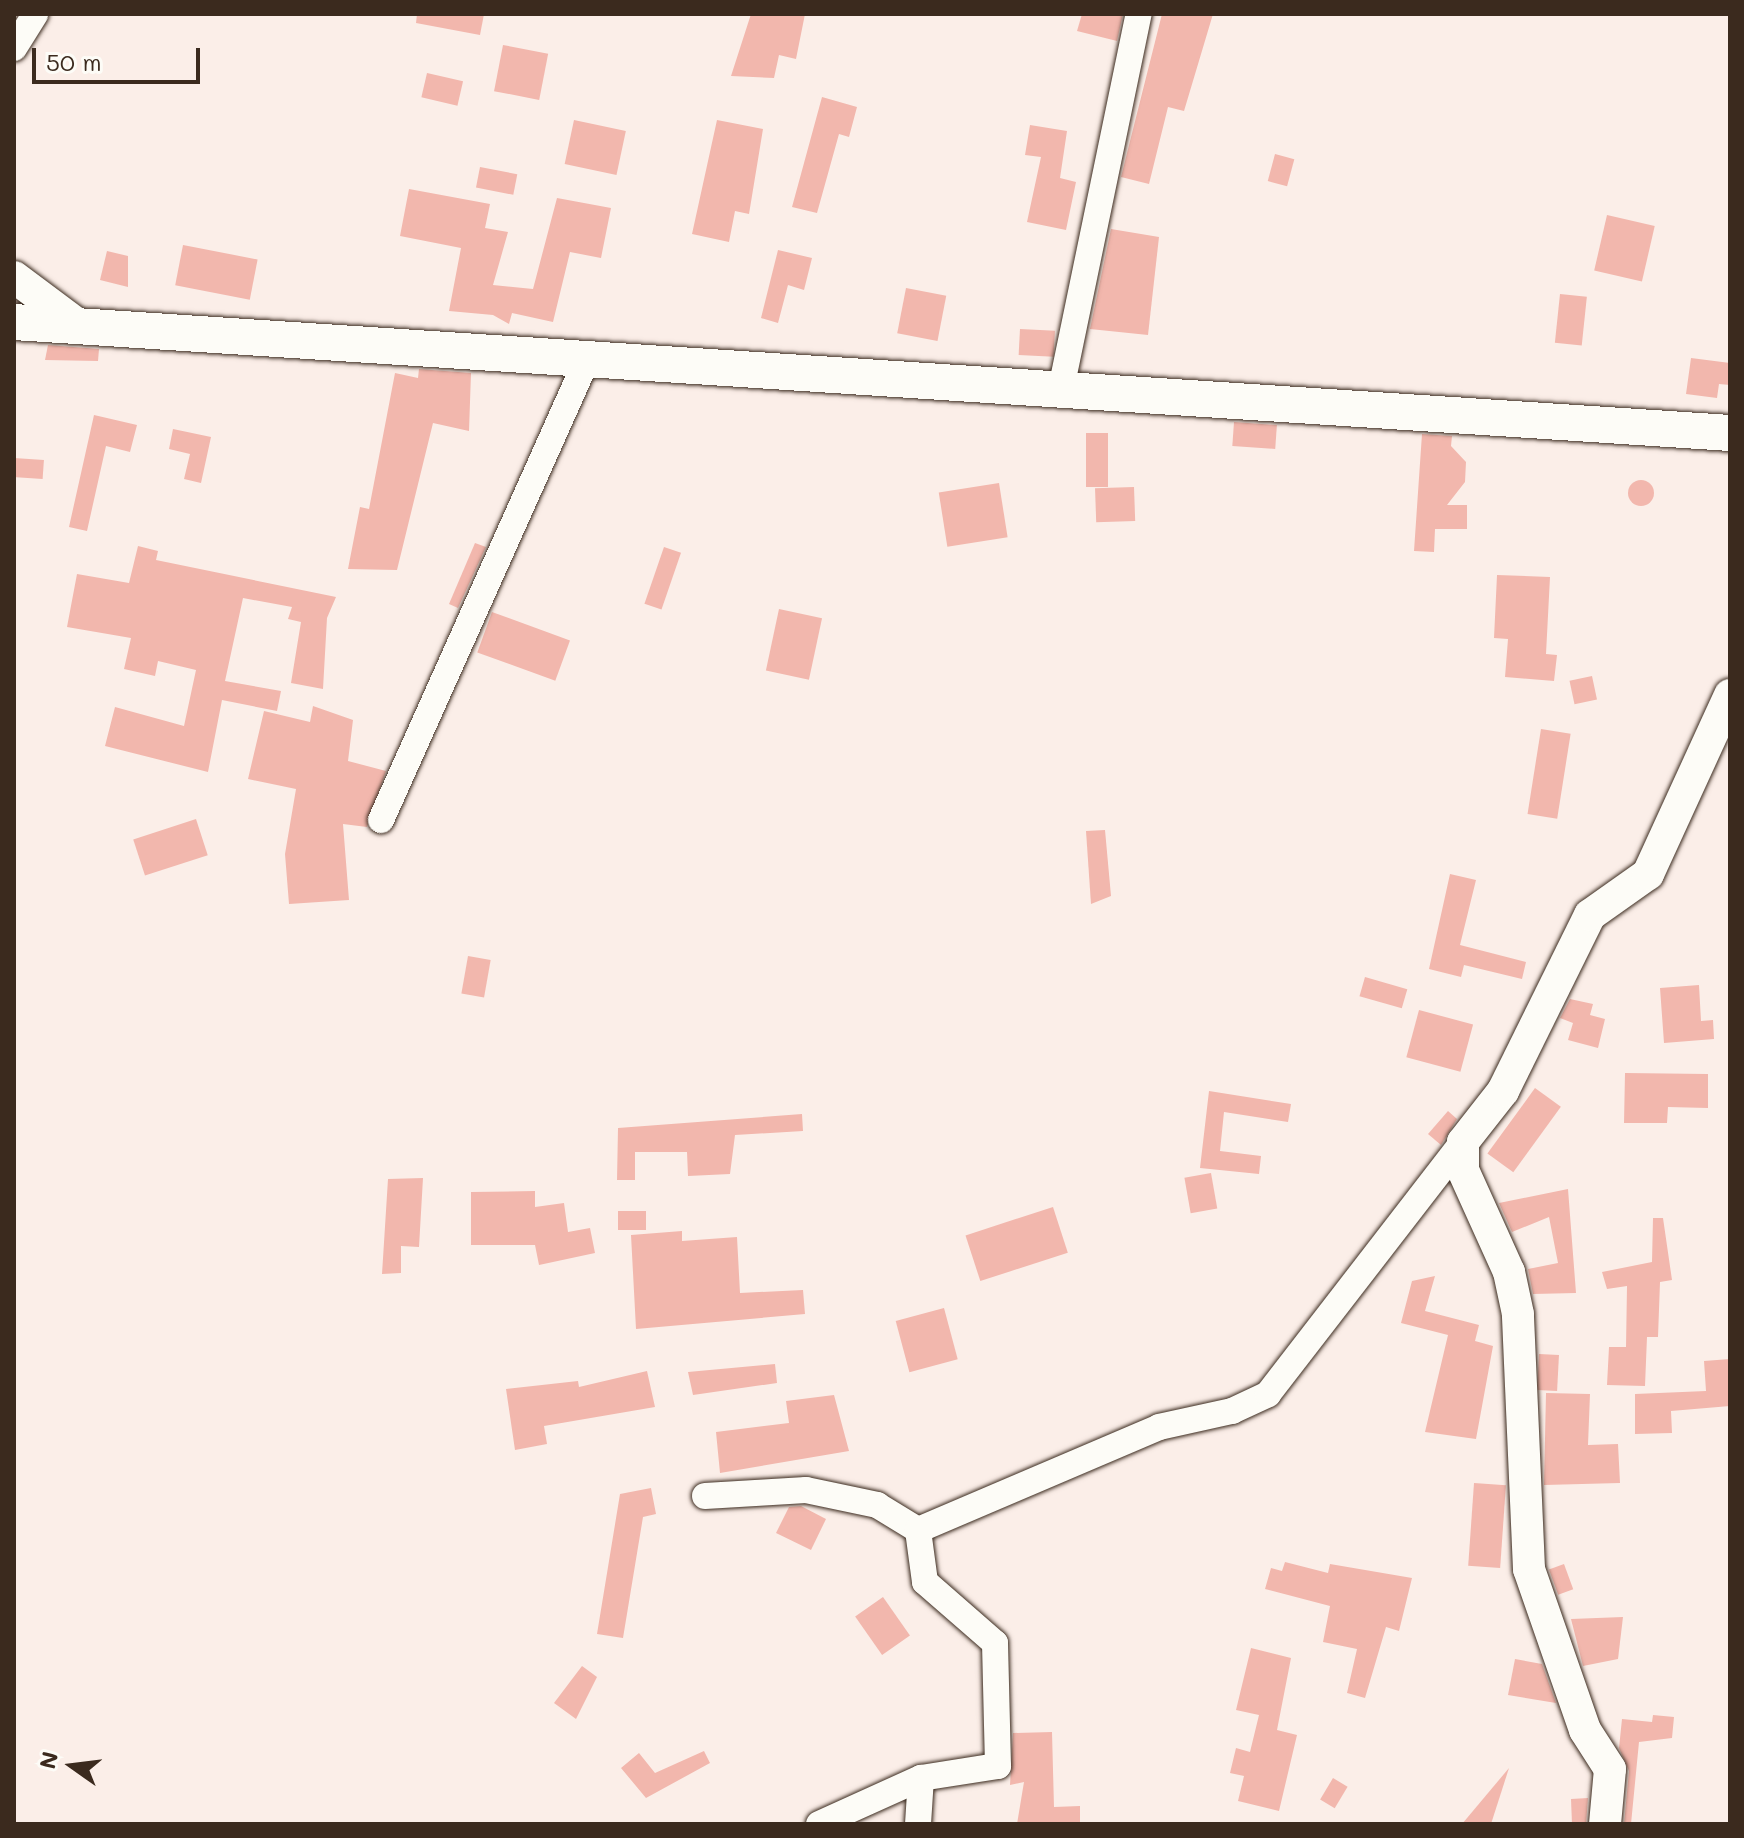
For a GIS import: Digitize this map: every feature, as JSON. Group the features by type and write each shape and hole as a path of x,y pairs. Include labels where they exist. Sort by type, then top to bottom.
{"main road":[{"path":"14,322 73,321 585,364 1061,389 1730,433"}],"street":[{"path":"14,48 35,14"},
{"path":"1061,389 1139,14"},
{"path":"14,277 73,321"},
{"path":"381,820 585,364"},
{"path":"918,1530 1159,1427 1232,1411 1268,1394 1503,1091 1590,915 1648,874 1730,695"},
{"path":"1463,1142 1463,1170 1509,1272 1518,1314 1529,1569 1585,1730 1610,1769 1605,1824"},
{"path":"705,1496 806,1490 877,1505 918,1530"},
{"path":"819,1824 921,1778 998,1766 995,1643 925,1582 918,1530"},
{"path":"918,1824 921,1778"}],"building":[{"path":"417,14 484,14 480,35 416,23"},
{"path":"751,14 805,14 796,59 779,55 774,78 731,76"},
{"path":"1082,14 1123,14 1117,41 1077,31"},
{"path":"1162,14 1213,14 1184,111 1168,107 1149,184 1121,177"},
{"path":"503,45 548,54 539,100 494,91"},
{"path":"427,73 463,81 457,106 421,97"},
{"path":"822,97 857,107 849,137 839,134 817,213 792,207"},
{"path":"574,120 626,131 616,175 565,164"},
{"path":"717,120 763,129 749,214 735,211 729,242 692,234"},
{"path":"1030,125 1067,131 1060,178 1076,182 1066,230 1027,222 1041,157 1025,155"},
{"path":"1275,154 1294,159 1287,186 1268,181"},
{"path":"480,167 517,174 513,195 476,188"},
{"path":"409,189 490,204 485,228 508,232 493,285 533,289 557,198 611,208 601,258 570,252 553,322 512,313 509,324 493,315 449,311 461,248 400,236"},
{"path":"1607,215 1655,226 1642,282 1594,271"},
{"path":"1111,229 1159,237 1148,335 1090,329"},
{"path":"183,245 258,260 250,300 175,285"},
{"path":"778,250 812,258 804,290 788,285 778,323 761,318"},
{"path":"107,251 128,256 128,287 100,280"},
{"path":"906,288 946,296 937,341 897,333"},
{"path":"1560,294 1587,297 1582,346 1555,343"},
{"path":"1020,329 1055,331 1054,357 1019,355"},
{"path":"48,345 99,349 98,361 45,360"},
{"path":"1691,358 1730,363 1730,385 1719,384 1717,398 1686,394"},
{"path":"419,369 471,373 469,431 433,423 397,570 348,569 360,507 369,509 395,373 418,378"},
{"path":"94,415 137,425 130,452 106,446 87,531 69,527"},
{"path":"1234,422 1277,425 1275,449 1232,446"},
{"path":"173,429 211,437 201,483 184,479 190,454 169,449"},
{"path":"1086,433 1108,433 1108,487 1086,487"},
{"path":"1422,434 1452,436 1451,446 1466,462 1465,482 1447,505 1467,505 1467,529 1435,529 1434,552 1414,551"},
{"path":"14,458 44,460 43,479 14,477"},
{"path":"1641,480 1650,484 1654,493 1650,502 1641,506 1632,502 1628,493 1632,484"},
{"path":"999,483 1008,537 947,547 939,493"},
{"path":"1134,487 1135,521 1096,522 1095,488"},
{"path":"475,543 486,547 458,608 449,604"},
{"path":"138,546 158,551 156,560 336,597 327,618 323,689 291,683 301,622 288,619 292,607 243,598 225,681 281,691 277,711 222,700 208,772 105,746 115,707 184,726 196,670 158,661 155,676 124,669 131,638 67,627 77,574 129,583"},
{"path":"664,547 681,553 661,610 644,604"},
{"path":"1497,575 1550,577 1546,654 1557,655 1554,681 1505,677 1508,639 1494,638"},
{"path":"779,609 822,618 809,680 766,671"},
{"path":"492,612 570,640 555,681 477,652"},
{"path":"1592,676 1597,699 1574,704 1570,681"},
{"path":"313,706 353,720 348,761 386,771 367,827 343,824 349,900 289,904 285,854 296,789 248,779 264,711 310,722"},
{"path":"1541,729 1571,734 1557,819 1528,814"},
{"path":"196,819 208,855 145,876 133,839"},
{"path":"1105,830 1111,896 1091,904 1086,831"},
{"path":"1450,874 1476,880 1460,945 1526,962 1522,979 1464,965 1461,977 1429,969"},
{"path":"468,956 491,960 484,997 461,993"},
{"path":"1365,977 1407,989 1402,1008 1359,996"},
{"path":"1699,985 1701,1021 1713,1020 1714,1039 1664,1043 1660,988"},
{"path":"1570,999 1593,1004 1590,1015 1605,1019 1598,1048 1568,1040 1573,1023 1560,1018"},
{"path":"1419,1010 1473,1024 1460,1072 1406,1057"},
{"path":"1625,1073 1708,1074 1708,1108 1668,1107 1667,1123 1624,1123"},
{"path":"1535,1088 1561,1107 1513,1172 1487,1154"},
{"path":"1209,1091 1291,1104 1288,1122 1224,1112 1220,1151 1261,1156 1259,1174 1200,1168"},
{"path":"1448,1111 1457,1119 1441,1145 1428,1134"},
{"path":"802,1114 803,1131 735,1135 730,1174 688,1176 687,1152 635,1152 635,1180 617,1180 618,1128"},
{"path":"1211,1173 1217,1208 1191,1213 1184,1178"},
{"path":"423,1178 419,1247 401,1246 401,1273 382,1274 388,1179"},
{"path":"1568,1189 1576,1293 1533,1294 1528,1269 1558,1263 1549,1217 1512,1232 1499,1203"},
{"path":"535,1191 535,1207 564,1203 568,1232 590,1228 595,1253 539,1265 535,1245 471,1245 471,1192"},
{"path":"1053,1207 1068,1253 980,1281 966,1235"},
{"path":"618,1211 646,1211 646,1230 618,1230"},
{"path":"1653,1218 1663,1218 1672,1280 1660,1282 1658,1337 1647,1337 1645,1386 1607,1385 1609,1347 1626,1347 1627,1286 1607,1289 1602,1272 1652,1262"},
{"path":"682,1231 682,1241 737,1237 740,1293 803,1290 805,1314 636,1329 631,1235"},
{"path":"1435,1276 1425,1311 1479,1325 1475,1341 1493,1346 1476,1439 1425,1432 1448,1335 1401,1323 1412,1281"},
{"path":"944,1308 958,1359 909,1372 896,1321"},
{"path":"1539,1354 1559,1355 1557,1391 1537,1390"},
{"path":"1730,1359 1730,1406 1671,1411 1672,1433 1635,1434 1635,1394 1706,1391 1704,1361"},
{"path":"775,1364 777,1383 693,1395 688,1372"},
{"path":"647,1371 655,1407 544,1426 547,1444 515,1450 506,1389 578,1381 579,1387"},
{"path":"1546,1393 1590,1394 1588,1445 1618,1444 1620,1483 1544,1485"},
{"path":"834,1395 849,1451 720,1473 716,1432 789,1423 786,1401"},
{"path":"1474,1483 1506,1485 1500,1568 1468,1566"},
{"path":"651,1488 656,1514 643,1517 623,1638 597,1634 620,1494"},
{"path":"801,1506 826,1519 811,1550 776,1533 789,1507"},
{"path":"1285,1562 1328,1573 1330,1564 1412,1578 1399,1631 1386,1627 1365,1698 1347,1693 1357,1649 1323,1642 1330,1606 1265,1589 1271,1568 1282,1571"},
{"path":"1564,1564 1573,1589 1558,1595 1549,1569"},
{"path":"883,1597 910,1636 882,1655 855,1617"},
{"path":"1623,1617 1618,1659 1583,1666 1571,1619"},
{"path":"1251,1648 1291,1658 1277,1730 1297,1735 1279,1811 1238,1801 1244,1776 1230,1773 1236,1748 1250,1752 1259,1715 1236,1710"},
{"path":"1515,1659 1542,1664 1556,1703 1508,1695"},
{"path":"582,1666 597,1677 576,1719 554,1703"},
{"path":"1653,1715 1674,1717 1672,1738 1639,1742 1631,1824 1624,1824 1629,1771 1619,1748 1622,1719 1652,1722"},
{"path":"1052,1732 1054,1807 1080,1806 1080,1824 1017,1824 1024,1782 1010,1785 1013,1733"},
{"path":"704,1751 710,1763 646,1798 621,1768 639,1753 655,1773"},
{"path":"1509,1768 1491,1824 1462,1824"},
{"path":"1333,1778 1348,1787 1335,1808 1320,1799"},
{"path":"1588,1798 1586,1824 1572,1824 1571,1799"}]}
